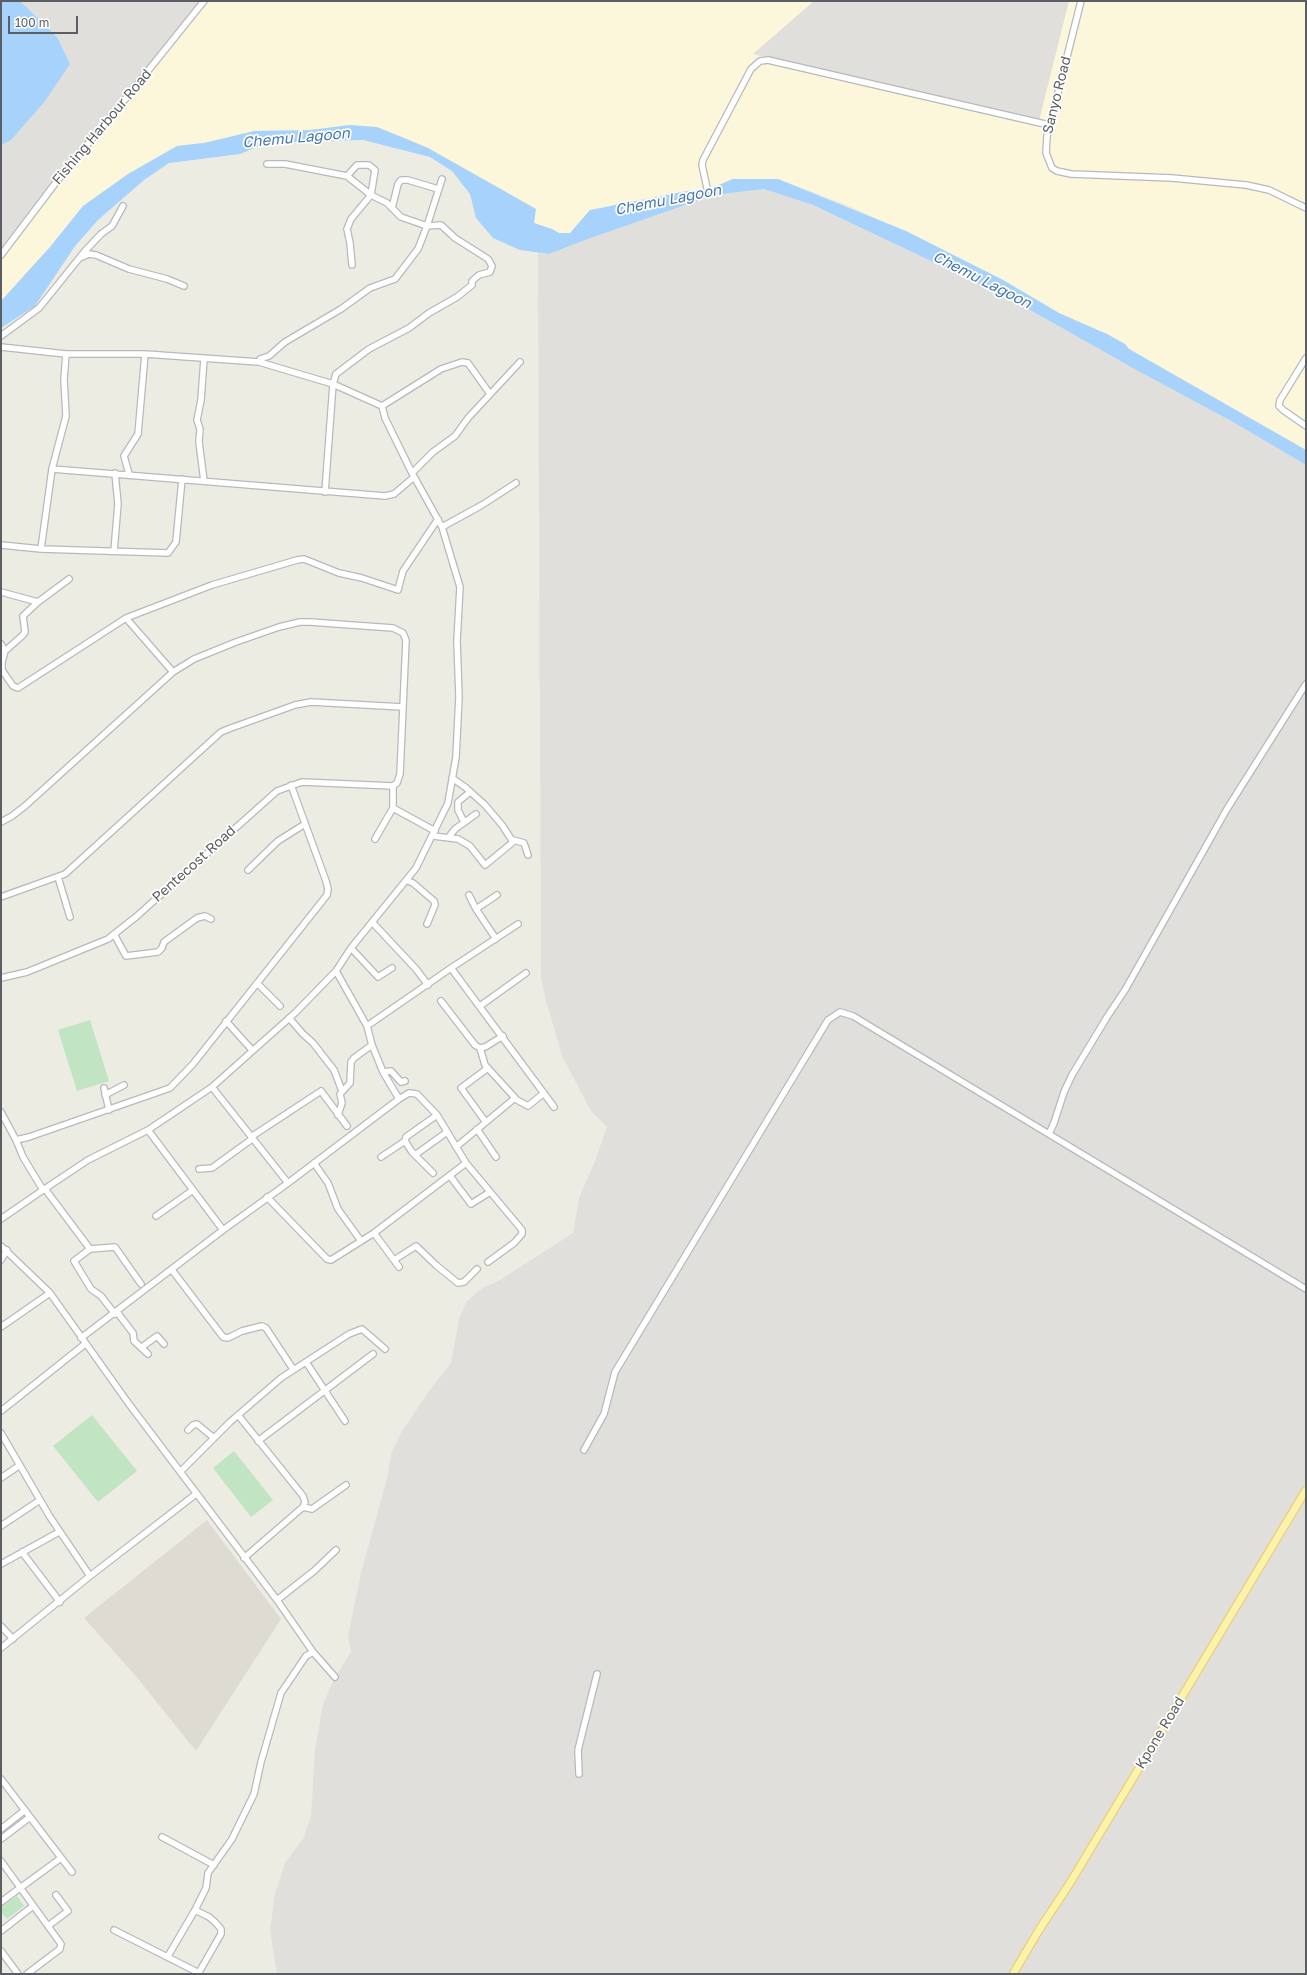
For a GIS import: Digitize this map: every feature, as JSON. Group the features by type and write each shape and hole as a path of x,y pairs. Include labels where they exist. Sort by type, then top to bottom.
{"main road":[{"name":"Kpone Road","path":"1013,1974 1039,1930 1070,1883 1306,1490"}],"street":[{"name":"Fishing Harbour Road","path":"1,254 57,181 204,1"},
{"name":"Sanyo Road","path":"1081,1 1049,125 1046,153 1052,168 1057,171 1071,174 1172,178 1246,185 1269,190 1306,208"},
{"path":"707,188 702,165 703,160 751,68 760,61 768,60 1049,125"},
{"path":"267,164 281,164 347,176 371,195 387,203 401,217 427,226 442,225 455,238 488,259 492,266 490,272 479,275 472,281 472,285 457,297 429,313 416,324 355,359 336,374 333,384 325,492"},
{"path":"347,176 357,165 369,166 375,170 371,195 351,219 347,229 352,265"},
{"path":"259,362 260,359 268,356 285,342 341,309 370,288 396,279 418,249 442,179"},
{"path":"392,208 398,184 401,180 408,180 438,189"},
{"path":"1,336 39,308 78,259 101,234 112,226 123,206"},
{"path":"78,259 89,254 167,279 184,286"},
{"path":"1,348 66,354 145,354 204,360 259,362 333,384 382,406"},
{"path":"40,548 52,469 66,416 64,379 66,354"},
{"path":"129,474 124,456 138,434 145,354"},
{"path":"1306,358 1280,400 1279,406 1306,426"},
{"path":"204,360 201,400 197,420 200,429 199,442 204,481"},
{"path":"382,406 441,369 462,362 468,363 490,394"},
{"path":"52,469 129,474 325,492 385,496 394,494 434,452 455,436 468,418 520,362"},
{"path":"1,1219 88,1160 148,1130 212,1087 289,1018 336,971 351,948 416,868 434,834 448,803 456,757 459,697 457,641 460,587 442,527 413,475 385,418 382,406"},
{"path":"114,551 118,504 115,473"},
{"path":"1,546 164,554 170,552 176,542 182,479"},
{"path":"442,527 482,505 516,483"},
{"path":"69,579 38,602 23,616 25,632 5,651 2,662 2,670 13,686 18,688 126,618 212,585 297,560 304,559 339,573 362,578 398,590 403,571 438,519"},
{"path":"1,592 38,602"},
{"path":"126,618 173,672"},
{"path":"1,822 25,806 173,672 194,659 236,642 300,622 393,628 403,633 406,640 400,774 397,783 394,786 393,808 374,839"},
{"path":"1,644 5,651"},
{"path":"1049,1134 1064,1092 1072,1075 1107,1017 1126,990 1228,809 1306,684"},
{"path":"1,898 58,877 74,867 221,732 295,705 311,702 403,707"},
{"path":"452,778 470,792 502,824 513,840 524,843 528,855"},
{"name":"Pentecost Road","path":"1,978 27,972 47,965 92,947 114,934 277,791 302,782 394,786"},
{"path":"16,1140 109,1110 170,1088 193,1064 327,895 328,889 326,881 291,785"},
{"path":"464,822 458,810 458,802 470,792"},
{"path":"393,808 434,834 458,839 470,846 485,865 513,842 513,840"},
{"path":"449,837 452,832 476,814"},
{"path":"248,870 278,841 305,824"},
{"path":"58,877 70,917"},
{"path":"406,880 413,883 434,901 435,904 427,924"},
{"path":"469,895 476,909 496,939"},
{"path":"476,909 497,895"},
{"path":"114,934 126,956 158,952 162,948 164,942 197,918 205,916 211,918"},
{"path":"372,922 416,969 428,986"},
{"path":"367,1026 518,924"},
{"path":"351,948 378,977 392,968"},
{"path":"451,968 554,1106"},
{"path":"336,971 367,1026 372,1045 384,1072 399,1099"},
{"path":"480,1006 526,973"},
{"path":"257,983 280,1006"},
{"path":"441,1000 475,1046 480,1048 485,1047 503,1036"},
{"path":"584,1450 604,1414 616,1372 831,1017 840,1012 853,1016 1306,1289"},
{"path":"289,1018 313,1043 334,1070 342,1091 340,1098 342,1103 338,1115"},
{"path":"226,1021 252,1050"},
{"path":"342,1091 349,1086 351,1066 354,1058 372,1045"},
{"path":"480,1048 485,1065 515,1098 528,1106 544,1093"},
{"path":"485,1121 461,1088 488,1068"},
{"path":"384,1072 391,1071 401,1082 405,1081"},
{"path":"105,1095 124,1085"},
{"path":"212,1087 288,1183"},
{"path":"104,1088 109,1110"},
{"path":"199,1169 212,1168 252,1138 321,1091 347,1126"},
{"path":"81,1338 116,1313 267,1197 409,1093 417,1094 437,1115 466,1163 522,1230 522,1234 514,1243 488,1262"},
{"path":"456,1147 485,1121 515,1098"},
{"path":"2,1115 16,1140 23,1157 44,1189 90,1249"},
{"path":"381,1157 405,1141 406,1137 437,1115"},
{"path":"477,1129 496,1157"},
{"path":"148,1130 223,1230"},
{"path":"415,1155 447,1132"},
{"path":"405,1141 415,1155 433,1173"},
{"path":"314,1163 328,1183 335,1203 361,1241"},
{"path":"267,1197 327,1259 337,1258 374,1233 466,1163"},
{"path":"450,1176 471,1204 490,1192"},
{"path":"156,1216 193,1190"},
{"path":"374,1233 399,1267"},
{"path":"1,1246 7,1250 50,1293 85,1344 277,1600 313,1652 336,1677"},
{"path":"394,1260 416,1246 458,1283 464,1282 477,1269"},
{"path":"141,1284 115,1247 90,1249 74,1261 91,1289 101,1296 116,1313 133,1333 133,1339 148,1354"},
{"path":"1,1260 7,1250"},
{"path":"172,1270 223,1337 228,1338 242,1331 262,1326 266,1328 293,1370"},
{"path":"1,1326 50,1293"},
{"path":"180,1472 238,1415 293,1370 349,1334 362,1329 385,1349"},
{"path":"142,1347 157,1336 164,1344"},
{"path":"1,1411 85,1344"},
{"path":"258,1440 325,1391 372,1354"},
{"path":"306,1362 345,1421"},
{"path":"238,1415 303,1496 305,1502 304,1507 244,1558"},
{"path":"188,1430 197,1424 214,1438"},
{"path":"1,1433 59,1532 90,1576"},
{"path":"1,1478 20,1465"},
{"path":"304,1507 312,1509 346,1485"},
{"path":"1,1648 60,1602 90,1576 196,1494"},
{"path":"1,1526 40,1500"},
{"path":"1,1564 59,1532"},
{"path":"277,1600 314,1571 336,1550"},
{"path":"22,1552 60,1602"},
{"path":"1,1626 13,1639"},
{"path":"168,1956 206,1888 208,1874 232,1840 254,1794 267,1740 281,1693 306,1656 313,1652"},
{"path":"579,1774 578,1750 597,1674"},
{"path":"1,1779 72,1872"},
{"path":"1,1829 25,1810"},
{"path":"1,1839 30,1817"},
{"path":"162,1837 214,1865"},
{"path":"1,1902 61,1858"},
{"path":"1,1861 61,1944 61,1947 27,1974"},
{"path":"48,1926 68,1911 56,1895"},
{"path":"1,1930 33,1906"},
{"path":"114,1930 168,1956 198,1973 221,1934 221,1929 213,1920 195,1910"},
{"path":"1,1951 18,1974"}],"shaded area":[{"path":"20,1 201,1 1,249 1,145 11,140 57,37"},
{"path":"207,1 1306,1 1306,450 1129,349 1125,344 1059,313 1003,280 852,207 778,179 733,179 709,189 590,210 570,233 558,233 552,229 534,223 536,209 428,148 401,136 350,125 177,146 83,206 50,247 1,301 1,263 6,253 95,139"},
{"path":"814,1 1069,1 1039,121 753,54"},
{"path":"764,189 813,205 1007,297 1140,372 1233,422 1306,465 1306,1974 277,1974 270,1930 275,1894 285,1863 303,1839 311,1816 315,1750 323,1704 335,1677 351,1652 348,1636 361,1573 388,1475 391,1454 401,1433 429,1391 451,1363 459,1319 467,1301 481,1289 500,1280 573,1233 579,1198 595,1161 607,1127 591,1111 563,1058 546,1001 541,977 538,253 549,254 714,195"},
{"path":"207,1520 281,1619 196,1751 135,1675 84,1618"}],"green space":[{"path":"90,1020 109,1081 77,1091 58,1030"},
{"path":"92,1415 137,1471 98,1502 53,1446"},
{"path":"234,1451 273,1500 251,1517 213,1468"},
{"path":"17,1896 24,1906 7,1919 1,1912 1,1907"}],"water":[{"path":"1,1 20,1 57,37 70,64 45,101 11,140 1,145"},
{"name":"Chemu Lagoon","path":"350,125 377,127 428,148 536,209 534,223 559,233 570,233 590,210 692,190 709,189 733,179 778,179 906,231 1003,280 1059,313 1107,334 1125,344 1129,349 1306,450 1306,465 1233,422 1140,372 1007,297 813,205 764,189 714,195 549,254 520,250 493,238 476,218 470,194 452,171 430,157 363,140 303,141 259,146 240,154 169,163 144,180 98,220 75,246 35,306 1,328 1,301 50,247 83,206 128,174 177,146 204,143 254,131 310,130"}]}
